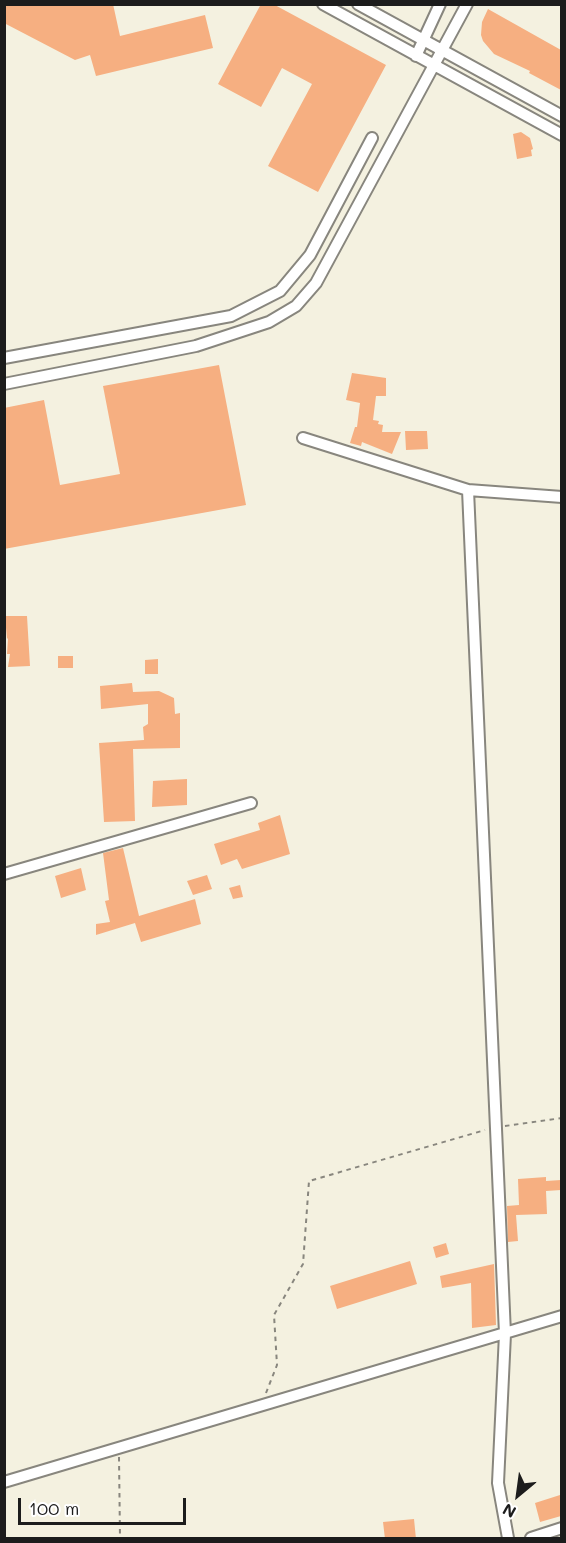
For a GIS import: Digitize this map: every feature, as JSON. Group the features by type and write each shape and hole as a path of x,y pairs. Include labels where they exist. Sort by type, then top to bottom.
{"street":[{"path":"323,4 561,135"},
{"path":"358,4 561,116"},
{"path":"416,56 440,4"},
{"path":"4,384 196,346 269,322 296,306 316,283 467,4"},
{"path":"4,358 231,316 280,291 310,255 372,138"},
{"path":"327,223 344,231"},
{"path":"303,438 468,490 561,497"},
{"path":"468,490 505,1334 498,1483 508,1539"},
{"path":"4,874 251,803"},
{"path":"4,1482 561,1316"},
{"path":"531,1539 561,1528"}],"path":[{"path":"261,1406 277,1365 274,1315 303,1264 309,1180 496,1127 561,1118"},
{"path":"119,1448 120,1539"}],"building":[{"path":"4,4 113,4 120,36 205,15 213,48 96,76 90,55 75,60 4,23"},
{"path":"261,4 273,4 386,65 318,192 268,166 312,84 282,68 261,107 218,84"},
{"path":"488,9 561,50 561,90 529,73 530,71 494,54 481,35 482,22"},
{"path":"521,132 530,138 532,156 517,159 513,134"},
{"path":"219,365 246,505 4,549 4,408 44,400 60,485 120,474 103,386"},
{"path":"352,373 386,378 386,396 376,396 373,420 383,425 382,432 401,432 392,454 362,442 361,446 350,443 355,427 357,427 360,403 346,400"},
{"path":"405,431 427,431 428,449 406,450"},
{"path":"5,616 27,616 30,666 8,667 10,654 7,654 8,638"},
{"path":"58,656 73,656 73,668 58,668"},
{"path":"158,659 158,674 145,674 145,660"},
{"path":"132,683 133,692 159,691 174,698 175,714 180,713 180,748 133,749 135,821 104,822 99,743 144,740 143,727 148,724 148,704 101,709 100,686"},
{"path":"187,779 187,805 152,807 153,781"},
{"path":"280,815 290,854 242,869 237,859 221,865 214,844 260,830 258,823"},
{"path":"123,848 139,916 195,899 201,924 141,942 135,923 96,935 96,924 110,922 105,901 109,900 103,853"},
{"path":"81,868 86,890 61,898 55,876"},
{"path":"207,875 212,889 193,895 187,881"},
{"path":"240,885 243,897 233,899 229,888"},
{"path":"546,1177 546,1181 561,1180 561,1190 546,1191 547,1214 516,1215 518,1241 508,1242 507,1206 519,1205 518,1179"},
{"path":"446,1243 449,1254 436,1258 433,1247"},
{"path":"410,1261 417,1284 337,1309 330,1286"},
{"path":"494,1264 496,1325 472,1328 471,1283 442,1288 440,1276"},
{"path":"560,1495 561,1516 540,1522 535,1503"},
{"path":"414,1519 416,1539 385,1539 383,1522"}]}
